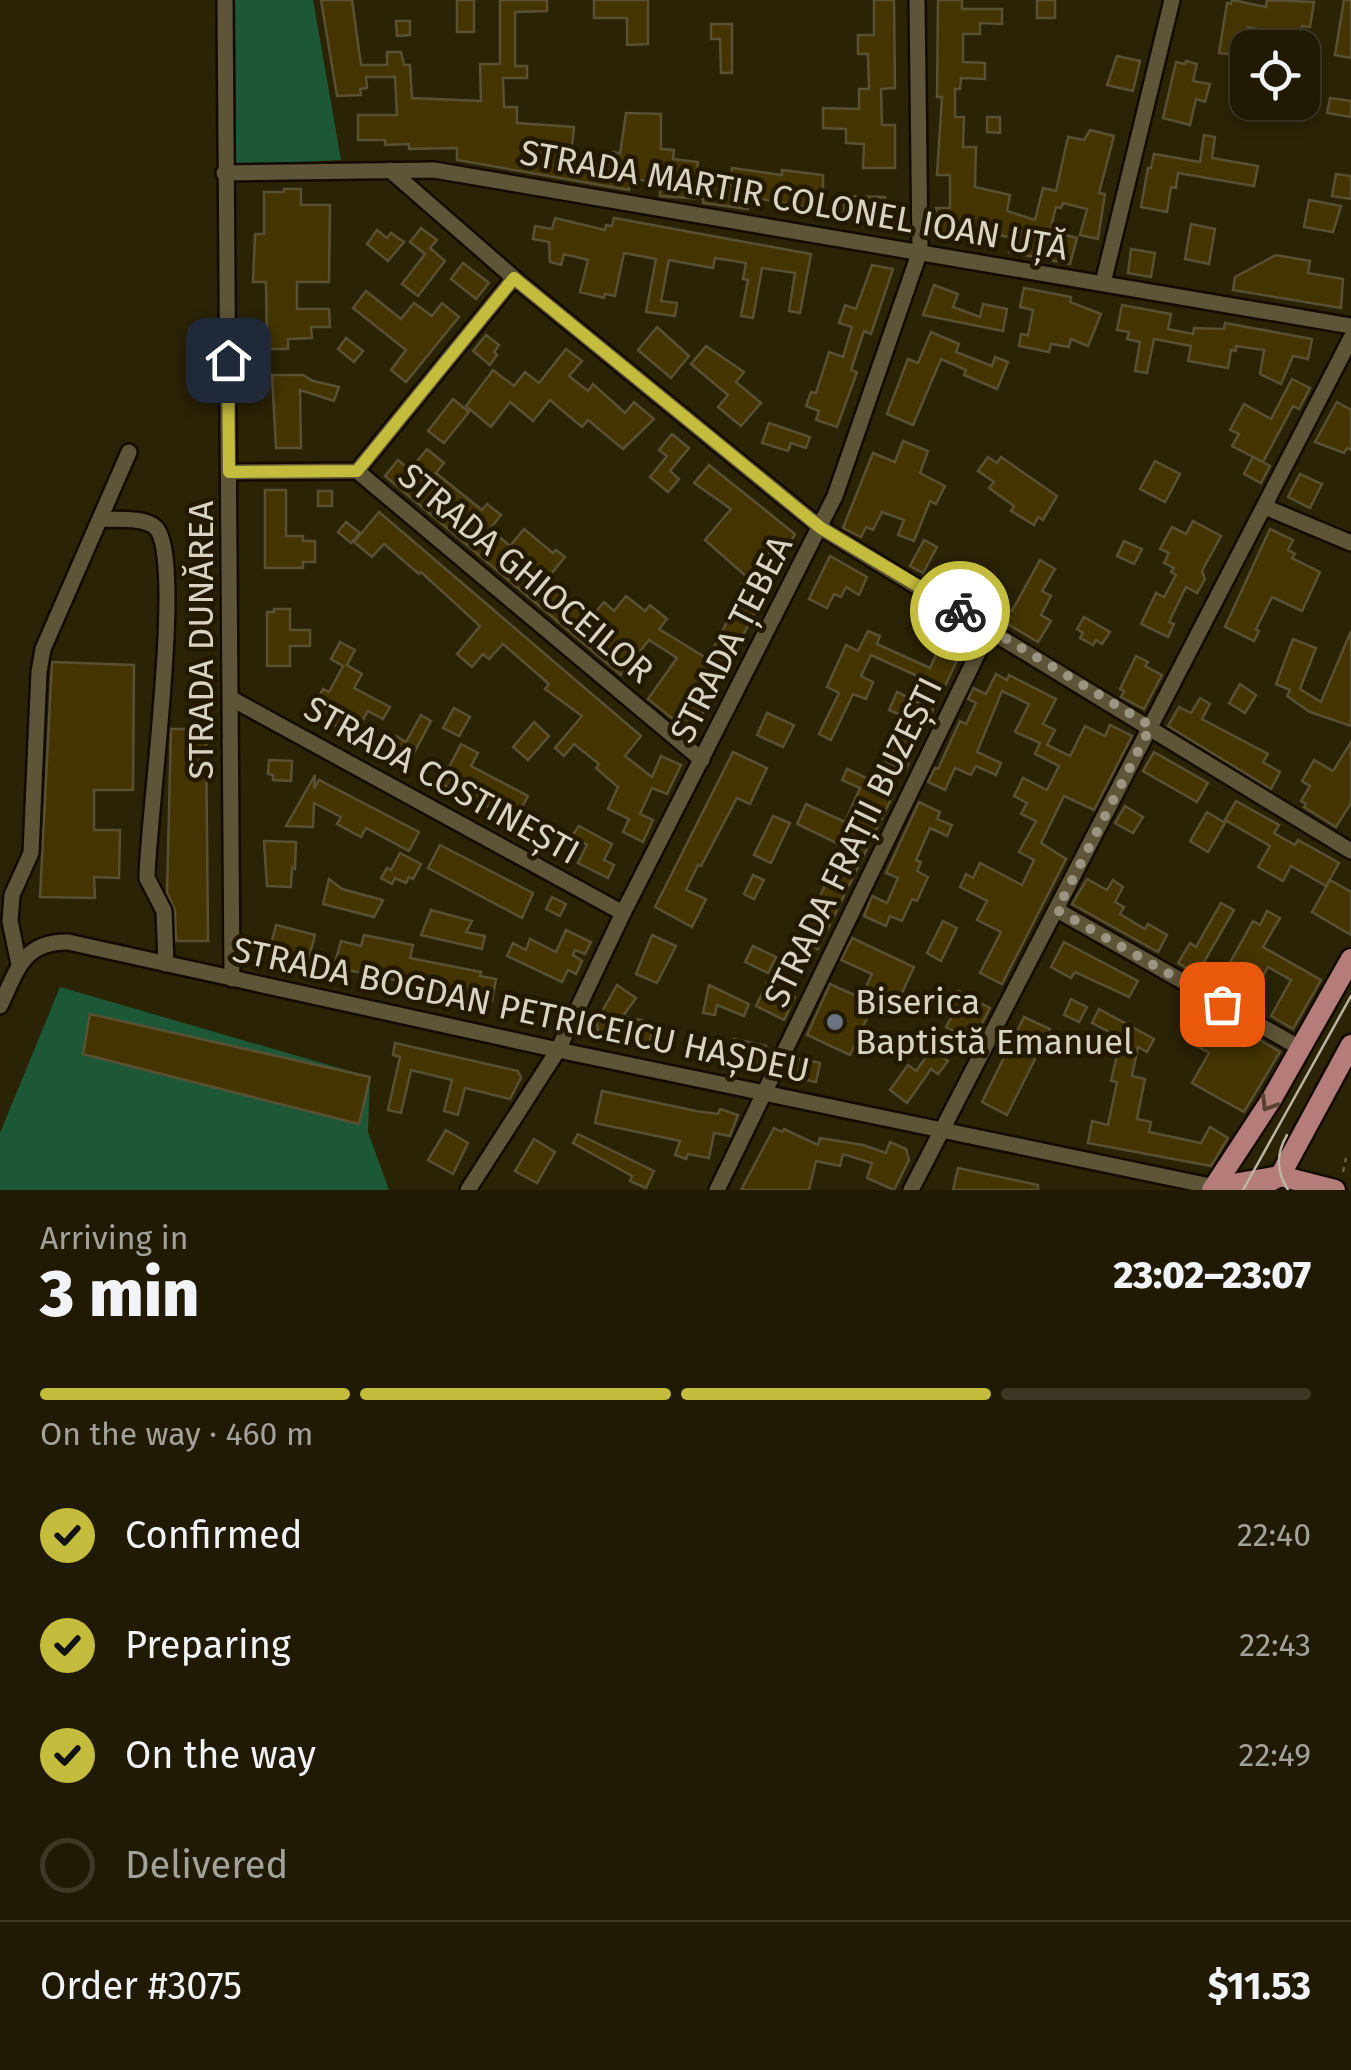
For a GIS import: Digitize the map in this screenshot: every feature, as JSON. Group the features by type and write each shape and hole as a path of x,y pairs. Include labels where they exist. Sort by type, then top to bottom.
{"main road":[{"path":"1216,1189 1272,1100 1351,958"},
{"path":"1254,1190 1280,1176 1351,1045"},
{"path":"1216,1189 1280,1176 1338,1184"}],"street":[{"name":"STRADA DUNĂREA","path":"225,0 232,980"},
{"name":"STRADA ȚEBEA","path":"468,1190 558,1050 622,913 821,528 920,251 917,0"},
{"path":"1103,283 1172,0"},
{"path":"390,170 514,278 821,528 1351,851"},
{"name":"STRADA MARTIR COLONEL IOAN UȚĂ","path":"224,173 434,170 1351,326"},
{"path":"229,472 357,471 514,278"},
{"path":"911,1190 1351,338"},
{"path":"0,1006 20,965 10,922 12,895 31,853 43,649 129,452"},
{"name":"STRADA GHIOCEILOR","path":"357,471 702,760"},
{"path":"1265,506 1351,544"},
{"path":"102,518 143,522 156,528 164,544 167,632 147,878 164,911 166,964"},
{"name":"STRADA FRAȚII BUZEȘTI","path":"716,1190 990,628"},
{"name":"STRADA COSTINEȘTI","path":"232,699 622,913"},
{"path":"1057,910 1300,1048"},
{"name":"STRADA BOGDAN PETRICEICU HAȘDEU","path":"20,965 36,947 68,942 1216,1189"}],"path":[{"path":"1338,1184 1346,1158"}],"green space":[{"path":"235,0 313,0 341,160 236,165"},
{"path":"60,987 370,1077 368,1132 389,1190 0,1190 0,1133"}],"building":[{"path":"321,0 352,0 361,65 387,65 387,52 401,52 404,65 410,65 412,98 481,101 480,64 500,64 500,0 547,0 547,11 515,12 515,66 527,66 527,78 503,78 504,107 517,107 517,123 574,127 571,157 603,163 604,158 613,159 614,152 620,154 626,113 661,114 661,149 674,150 673,159 698,162 696,180 730,185 732,168 782,175 782,170 823,175 823,210 749,197 748,209 703,203 703,199 660,196 661,182 631,179 629,190 457,160 457,148 409,149 409,144 358,140 358,115 397,115 395,77 366,77 367,88 360,89 361,95 337,96"},
{"path":"457,0 474,0 474,32 457,32"},
{"path":"594,0 648,0 648,44 627,45 627,18 594,18"},
{"path":"874,0 894,0 895,88 881,89 882,125 895,125 895,168 863,168 864,144 846,143 846,129 823,128 823,108 859,109 859,89 869,89 868,54 858,54 858,35 874,35"},
{"path":"938,0 962,0 962,9 1002,9 1002,24 980,23 980,34 963,34 963,62 985,63 985,79 961,78 960,89 955,89 955,117 964,117 963,147 976,147 975,187 1010,195 1007,211 1035,220 1043,188 1056,191 1068,137 1084,140 1090,130 1114,136 1099,193 1105,194 1098,239 1080,235 1087,209 1063,203 1061,208 1056,207 1050,231 1077,238 1070,264 1009,252 1013,238 984,232 986,225 959,224 959,233 936,232 936,208 950,208 950,175 937,175 942,97 937,97"},
{"path":"1037,0 1055,0 1055,18 1037,18"},
{"path":"1232,0 1266,7 1267,0 1314,2 1310,27 1302,26 1301,30 1230,30 1230,55 1219,53 1227,3"},
{"path":"1344,0 1351,0 1351,58 1335,55"},
{"path":"396,21 410,21 410,35 397,36"},
{"path":"711,24 732,24 732,73 721,73 720,39 711,39"},
{"path":"1117,56 1140,61 1133,91 1107,85"},
{"path":"1176,62 1197,64 1193,81 1210,84 1205,102 1196,99 1190,125 1163,118"},
{"path":"1330,98 1351,101 1351,117 1327,113"},
{"path":"987,117 1000,117 1000,133 987,132"},
{"path":"1204,135 1215,137 1212,158 1258,166 1254,186 1178,173 1167,212 1141,207 1154,154 1200,162"},
{"path":"1336,174 1351,176 1351,199 1332,196"},
{"path":"301,189 301,205 330,205 329,282 297,282 297,309 329,309 330,327 311,327 312,338 288,339 288,349 267,349 266,282 253,282 255,234 264,234 264,192"},
{"path":"845,196 885,197 885,202 895,203 894,226 860,225 860,214 844,212"},
{"path":"1309,200 1341,206 1333,232 1304,227"},
{"path":"555,218 605,230 606,225 612,226 614,218 811,254 800,313 789,311 795,273 762,268 753,318 741,316 748,280 743,279 746,263 715,258 713,268 669,260 661,301 677,303 675,316 646,312 656,259 624,253 615,296 605,294 604,298 580,292 588,260 564,254 561,265 550,262 549,242 533,239 535,226 552,229"},
{"path":"1191,224 1215,229 1209,264 1185,259"},
{"path":"421,228 437,240 430,248 445,261 418,296 402,284 425,254 410,242"},
{"path":"377,230 387,238 391,233 404,242 388,261 367,244"},
{"path":"1131,249 1155,253 1151,277 1128,273"},
{"path":"1276,255 1310,261 1308,273 1343,279 1341,308 1233,290 1235,277"},
{"path":"463,263 489,283 476,299 451,279"},
{"path":"872,265 893,269 871,334 864,331 851,370 857,372 837,427 816,420 819,411 806,406 811,392 816,393 829,352 843,357 852,327 839,323 845,305 856,309"},
{"path":"934,285 958,294 953,307 980,317 983,304 1007,309 1003,331 923,315"},
{"path":"1024,288 1071,297 1070,302 1101,314 1088,346 1071,339 1069,347 1051,344 1049,352 1019,346 1021,334 1028,335 1033,310 1020,307"},
{"path":"366,291 401,319 414,303 432,316 442,303 459,317 406,382 391,370 406,350 353,308"},
{"path":"1122,305 1171,314 1168,329 1193,334 1194,328 1224,329 1225,323 1312,339 1308,359 1293,356 1281,384 1260,374 1264,350 1236,346 1236,351 1231,350 1228,368 1188,361 1191,346 1154,339 1147,373 1135,371 1140,342 1127,339 1129,332 1117,330"},
{"path":"657,327 689,356 671,378 638,350"},
{"path":"931,332 959,344 956,352 992,366 995,357 1008,362 997,389 964,375 966,370 941,359 913,425 887,414 908,359 918,363"},
{"path":"486,335 499,345 490,365 473,351"},
{"path":"346,338 363,351 354,362 338,349"},
{"path":"706,346 744,372 736,382 761,403 741,426 718,407 728,395 691,364"},
{"path":"566,349 582,361 569,376 588,391 593,384 625,413 634,402 654,419 623,449 588,420 582,427 550,400 533,421 510,402 491,427 466,406 493,370 514,386 525,372 539,383"},
{"path":"272,375 303,375 339,387 334,401 300,390 301,448 276,448"},
{"path":"1292,379 1310,388 1299,409 1293,406 1263,462 1232,446 1239,434 1230,430 1244,404 1271,419"},
{"path":"453,399 469,412 444,443 428,431"},
{"path":"1337,402 1351,410 1351,450 1347,448 1344,453 1315,442"},
{"path":"769,423 810,437 806,448 791,443 788,451 762,443"},
{"path":"672,434 689,448 670,471 679,479 668,492 650,477 667,456 659,450"},
{"path":"903,441 928,451 920,473 945,486 936,504 930,501 914,541 898,535 904,520 882,512 873,530 866,527 861,537 843,528 873,453 895,462"},
{"path":"427,449 444,463 436,473 482,510 487,504 501,515 490,529 510,546 524,529 553,553 556,550 565,557 546,580 565,596 593,615 604,602 614,611 626,596 645,611 650,605 667,619 659,629 708,659 746,576 705,540 731,509 694,483 709,465 795,534 784,556 771,550 755,579 769,585 694,730 687,730 648,699 677,658 649,640 621,675 385,476 398,460 410,470"},
{"path":"988,457 997,463 1001,457 1057,496 1043,520 1038,517 1034,525 1011,511 1014,506 989,488 994,482 978,471"},
{"path":"1253,457 1270,466 1261,483 1244,474"},
{"path":"1155,461 1180,474 1165,502 1140,489"},
{"path":"1300,474 1322,484 1310,508 1288,497"},
{"path":"265,490 286,490 286,536 315,541 315,562 303,562 303,568 265,568"},
{"path":"318,491 332,491 332,506 318,506"},
{"path":"379,512 641,736 625,756 652,777 661,756 681,765 667,794 652,788 640,814 653,820 643,842 623,832 629,819 608,809 618,787 596,768 599,764 574,744 564,756 555,748 582,716 545,689 549,684 503,644 489,659 483,654 472,667 457,654 480,626 384,544 372,557 354,542"},
{"path":"1193,521 1221,536 1202,571 1205,579 1197,593 1186,587 1169,622 1174,624 1168,637 1141,624 1156,593 1164,597 1176,575 1171,572 1174,568 1164,563 1169,553 1160,549 1172,527 1186,534"},
{"path":"346,522 360,533 351,543 338,532"},
{"path":"1270,529 1293,540 1288,550 1295,554 1292,558 1320,572 1302,611 1272,597 1254,641 1225,627"},
{"path":"924,540 937,547 923,573 910,566"},
{"path":"1124,541 1142,549 1134,564 1117,556"},
{"path":"830,556 867,577 859,595 846,587 841,597 834,594 827,608 809,599"},
{"path":"1040,560 1055,569 1042,591 1051,596 1041,615 1051,621 1038,642 999,619 1006,607 1012,611"},
{"path":"290,609 290,630 310,630 310,646 290,646 290,666 267,666 267,612"},
{"path":"1084,617 1110,632 1102,644 1096,640 1093,645 1080,638 1083,633 1077,629"},
{"path":"945,624 965,633 967,639 944,688 871,655 861,676 873,682 866,699 853,694 831,740 819,734 839,693 827,687 846,645 858,651 868,631 880,636 877,644 930,668 940,646 935,644"},
{"path":"1351,631 1351,726 1310,712 1287,696 1290,690 1276,684 1293,639 1316,648 1300,689 1321,702"},
{"path":"340,642 355,650 347,665 362,674 354,688 390,707 383,719 368,711 354,736 315,714 320,704 316,701 323,689 329,692 343,666 331,659"},
{"path":"1136,656 1162,675 1144,709 1121,697 1124,691 1120,689"},
{"path":"52,662 134,665 133,790 94,790 94,830 120,830 119,878 94,877 95,898 40,897"},
{"path":"996,674 1007,680 1009,675 1056,699 1043,724 1055,730 1047,745 1070,756 1085,726 1105,736 1110,725 1132,736 1094,810 1064,796 1041,843 1066,859 1002,984 980,973 1001,932 977,920 987,901 960,887 966,874 973,878 980,863 1022,885 1034,860 1019,852 1036,821 1021,814 1027,803 1014,796 1023,778 1047,790 1059,766 1035,754 1040,743 1015,732 1029,704 1002,691 977,752 1001,763 996,775 976,766 971,775 955,768 945,790 928,782 960,721 966,724 976,703 968,699 973,688 986,694"},
{"path":"1240,684 1256,695 1245,713 1229,703"},
{"path":"897,692 933,709 905,771 885,761 905,717 889,710"},
{"path":"1200,698 1210,704 1202,719 1268,754 1263,762 1280,772 1271,789 1168,726 1179,707 1191,713"},
{"path":"454,708 470,717 459,736 443,728"},
{"path":"767,713 794,725 783,747 757,735"},
{"path":"421,715 431,721 407,766 387,754 396,736 406,742"},
{"path":"534,722 549,736 528,760 513,747"},
{"path":"171,729 206,729 208,941 176,941 175,910 167,893"},
{"path":"1351,742 1351,803 1336,827 1304,807 1306,804 1301,801 1310,786 1302,781 1314,760 1333,771"},
{"path":"461,744 478,753 471,766 528,796 515,820 434,780 441,767 447,771"},
{"path":"733,752 767,768 750,804 737,798 686,890 706,899 692,927 655,907"},
{"path":"1154,752 1208,783 1197,802 1143,771"},
{"path":"269,760 292,761 291,781 273,780 273,775 268,774"},
{"path":"847,769 895,791 818,949 800,940 843,846 797,824 806,804 845,822 860,788 842,780"},
{"path":"315,775 314,789 319,780 419,832 409,851 366,828 361,837 337,824 341,817 314,803 313,827 286,826"},
{"path":"1236,801 1279,825 1274,833 1295,845 1298,840 1339,863 1326,886 1291,866 1283,881 1258,867 1270,846 1225,820"},
{"path":"919,802 940,812 937,819 952,825 947,836 930,828 916,860 921,862 917,871 928,877 902,921 890,916 886,926 864,916 872,896 887,903 898,878 886,873"},
{"path":"1125,806 1143,817 1133,833 1115,823"},
{"path":"1207,812 1225,823 1208,852 1190,841"},
{"path":"773,816 790,823 771,863 754,855"},
{"path":"579,826 612,844 604,860 614,865 608,878 578,863 587,845 572,836"},
{"path":"264,841 296,842 291,887 267,886"},
{"path":"440,845 533,893 522,918 428,868"},
{"path":"400,853 421,864 413,879 409,877 406,883 395,878 392,884 381,878 387,868 391,870"},
{"path":"753,875 764,880 754,899 744,894"},
{"path":"329,879 342,889 383,900 374,917 323,904"},
{"path":"1087,879 1107,890 1113,880 1123,887 1115,902 1124,907 1120,914 1145,929 1148,924 1167,935 1158,952 1072,904"},
{"path":"1330,880 1351,892 1351,935 1312,912"},
{"path":"552,897 566,904 560,916 546,909"},
{"path":"1221,903 1234,910 1197,974 1178,963 1190,943 1196,947"},
{"path":"431,910 472,921 466,932 485,936 482,949 421,935"},
{"path":"1267,911 1280,918 1263,947 1321,980 1293,1029 1271,1016 1291,980 1268,967 1255,990 1244,983 1236,997 1217,986 1253,921 1260,925"},
{"path":"943,921 957,928 941,961 927,953"},
{"path":"276,925 315,935 308,962 269,952"},
{"path":"566,930 591,942 585,954 575,950 573,955 582,961 576,974 568,970 562,982 507,956 513,943 526,950 530,939 556,952"},
{"path":"364,935 413,945 410,958 481,972 480,976 496,979 492,1001 334,967 341,941 361,946"},
{"path":"652,935 676,946 657,983 636,974"},
{"path":"852,938 914,967 891,1016 872,1007 850,1055 807,1035 830,984 861,998 872,974 841,960"},
{"path":"1064,942 1138,981 1129,997 1075,972 1071,978 1051,967"},
{"path":"753,946 776,957 768,973 745,962"},
{"path":"767,983 795,997 784,1020 756,1006"},
{"path":"617,985 636,998 623,1016 653,1023 649,1048 603,1038 598,1031 596,1022"},
{"path":"709,985 749,1004 744,1016 717,1005 715,1015 703,1013"},
{"path":"958,991 990,1008 973,1041 946,1027 955,1011 949,1008"},
{"path":"1071,999 1087,1007 1079,1022 1064,1015"},
{"path":"1099,1009 1154,1039 1147,1052 1138,1047 1132,1076 1145,1079 1137,1119 1151,1122 1149,1132 1201,1143 1210,1127 1228,1138 1211,1166 1088,1143 1092,1121 1108,1125 1117,1082 1111,1081 1121,1038 1092,1023"},
{"path":"90,1014 370,1077 359,1124 83,1054"},
{"path":"1024,1017 1050,1029 1007,1115 982,1102"},
{"path":"1207,1019 1233,1033 1237,1026 1280,1052 1244,1112 1192,1083 1209,1053 1187,1040 1194,1027 1201,1031"},
{"path":"734,1039 766,1046 761,1070 727,1062"},
{"path":"395,1043 518,1071 521,1078 510,1099 465,1088 458,1115 444,1111 452,1080 411,1070 401,1113 388,1110 400,1057 393,1055"},
{"path":"932,1049 948,1061 938,1074 931,1069 907,1103 890,1090 908,1065 916,1071"},
{"path":"798,1058 820,1063 816,1082 791,1077"},
{"path":"602,1091 696,1111 718,1114 720,1109 738,1115 730,1136 714,1133 709,1158 688,1154 686,1159 675,1155 680,1141 595,1123"},
{"path":"774,1128 818,1145 820,1138 886,1153 890,1142 906,1149 909,1160 894,1190 867,1178 872,1163 843,1154 840,1166 816,1161 809,1190 741,1190"},
{"path":"446,1130 468,1143 453,1174 428,1160"},
{"path":"578,1134 654,1171 646,1188 573,1143"},
{"path":"534,1139 555,1152 537,1183 515,1171"},
{"path":"958,1168 1038,1185 1038,1190 953,1190"}],"tram line":[{"path":"1243,1190 1351,996"},
{"path":"1287,1135 1279,1162 1288,1190"}],"way so far":[{"path":"960,611 1151,726 1057,910 1222,1004"}],"place":[{"name":"Biserica Baptistă Emanuel","path":"835,1022"}],"route":[{"path":"228,360 229,472 357,471 514,278 821,528 960,611"}]}
